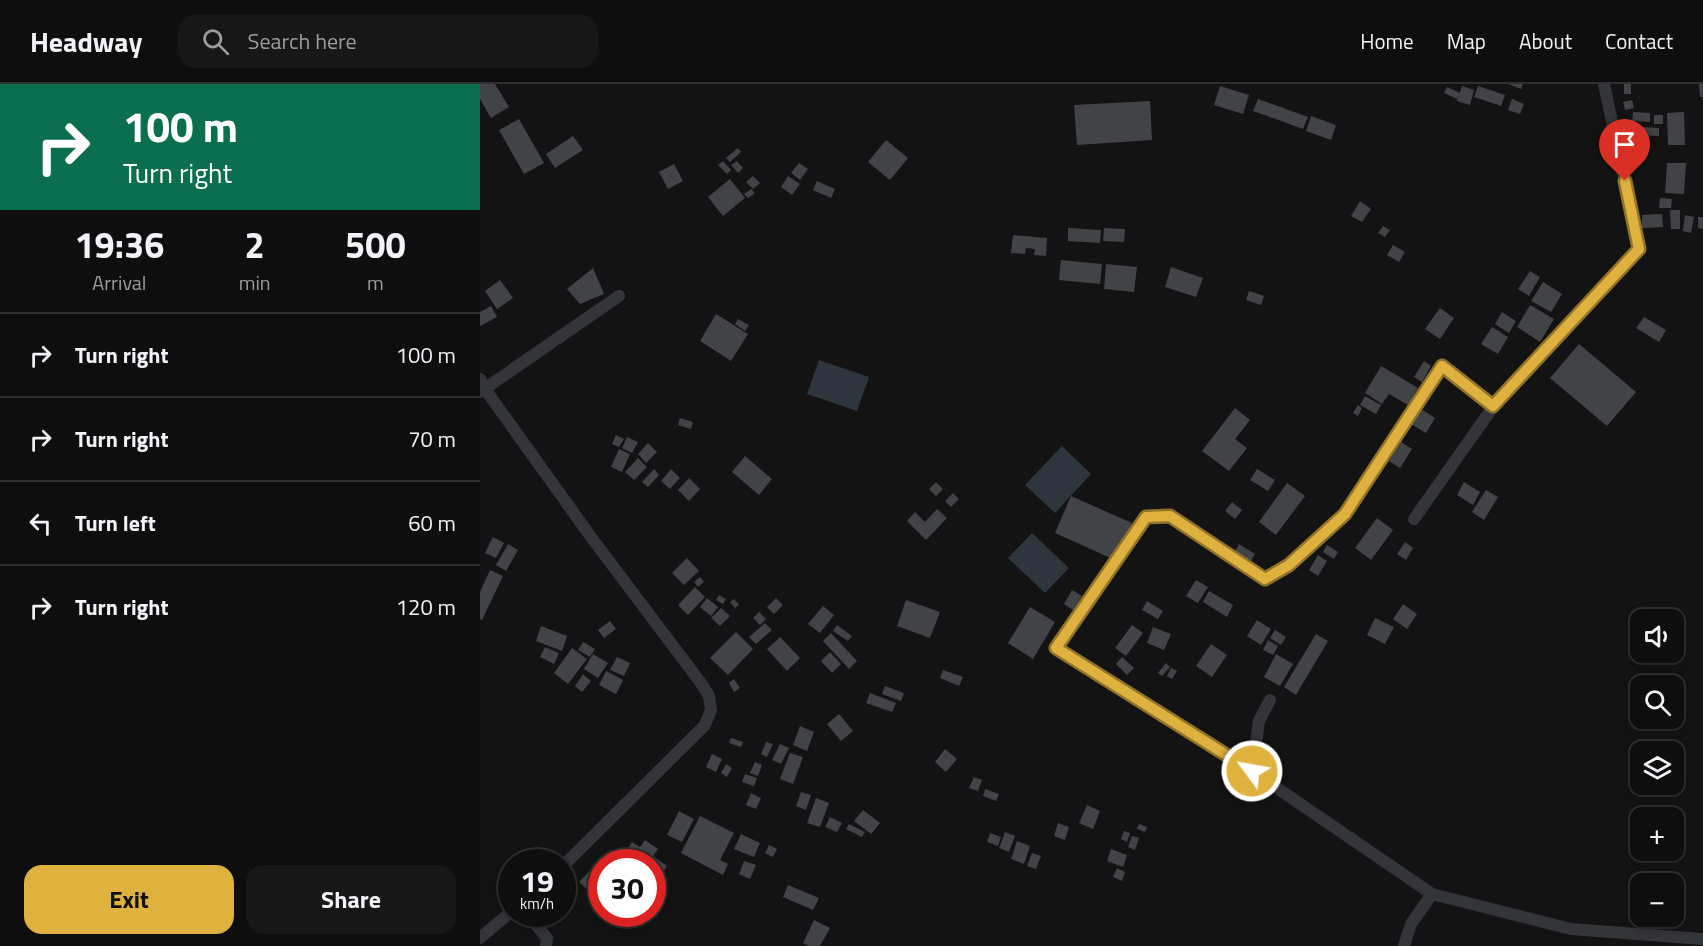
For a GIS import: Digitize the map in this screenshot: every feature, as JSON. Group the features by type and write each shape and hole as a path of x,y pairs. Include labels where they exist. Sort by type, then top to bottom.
{"street":[{"path":"1414,519 1493,406 1639,249 1604,84"},
{"path":"576,853 705,725 711,710 709,696 482,387 619,296"},
{"path":"1493,406 1442,366 1345,514 1289,565 1265,579 1170,516 1146,517 1056,648 1252,771 1432,894 1571,929 1703,939"},
{"path":"1252,771 1259,721 1270,700"},
{"path":"1404,946 1411,924 1432,894"},
{"path":"480,938 498,923"},
{"path":"538,927 547,938 546,946"}],"shaded area":[{"path":"819,360 869,377 857,411 807,394"},
{"path":"1062,446 1091,474 1055,513 1025,485"},
{"path":"1032,533 1069,568 1045,593 1008,558"}],"building":[{"path":"480,84 495,84 509,107 491,118 480,99"},
{"path":"1508,84 1523,84 1521,89"},
{"path":"1624,84 1631,84 1631,94 1624,94"},
{"path":"1699,84 1703,84 1703,97 1700,97"},
{"path":"1220,86 1249,95 1243,114 1214,105"},
{"path":"1462,86 1474,90 1470,105 1457,101"},
{"path":"1478,86 1505,95 1501,106 1474,97"},
{"path":"1447,87 1460,93 1457,99 1444,93"},
{"path":"1258,99 1308,117 1303,129 1253,111"},
{"path":"1512,99 1524,104 1520,114 1508,110"},
{"path":"1632,100 1634,108 1625,110 1623,102"},
{"path":"1150,101 1152,140 1077,145 1074,105"},
{"path":"1633,112 1650,113 1650,122 1632,121"},
{"path":"1684,112 1685,145 1668,145 1667,113"},
{"path":"1654,115 1663,115 1663,124 1654,124"},
{"path":"1311,116 1336,125 1331,140 1306,131"},
{"path":"519,119 544,163 524,174 499,130"},
{"path":"1627,126 1659,128 1659,136 1627,135"},
{"path":"573,136 583,150 555,168 546,154"},
{"path":"1633,137 1635,145 1624,147 1622,139"},
{"path":"886,140 908,158 890,180 868,162"},
{"path":"738,148 741,152 730,162 726,158"},
{"path":"723,161 731,170 727,174 718,165"},
{"path":"737,161 743,168 738,173 731,165"},
{"path":"799,163 808,169 800,180 791,173"},
{"path":"1667,163 1686,163 1684,194 1665,193"},
{"path":"674,164 683,181 668,189 659,172"},
{"path":"753,176 760,183 753,189 746,182"},
{"path":"788,176 800,184 792,195 781,187"},
{"path":"730,179 745,198 723,216 708,197"},
{"path":"817,181 835,189 831,198 813,190"},
{"path":"751,189 755,193 748,198 744,194"},
{"path":"1660,198 1672,199 1671,208 1659,208"},
{"path":"1360,201 1371,209 1362,222 1351,216"},
{"path":"1670,210 1680,210 1680,229 1671,229"},
{"path":"1662,214 1663,227 1642,228 1642,215"},
{"path":"1685,215 1694,217 1691,233 1683,231"},
{"path":"1698,217 1703,217 1703,229 1698,228"},
{"path":"1383,226 1390,230 1385,237 1378,233"},
{"path":"1068,228 1101,230 1100,243 1068,241"},
{"path":"1104,228 1125,229 1124,242 1103,241"},
{"path":"1013,235 1047,238 1046,256 1034,255 1035,249 1026,248 1025,254 1011,253"},
{"path":"1393,245 1405,252 1399,262 1387,255"},
{"path":"1061,260 1102,264 1100,284 1059,280"},
{"path":"1106,264 1137,267 1134,292 1104,289"},
{"path":"1171,267 1203,278 1196,297 1165,287"},
{"path":"593,268 604,294 580,304 567,289"},
{"path":"1530,271 1540,277 1529,296 1518,289"},
{"path":"500,280 513,298 497,309 485,291"},
{"path":"1543,282 1562,294 1551,312 1531,301"},
{"path":"1249,291 1264,296 1261,305 1246,300"},
{"path":"1530,305 1554,319 1540,342 1517,327"},
{"path":"491,306 497,317 480,326 480,312"},
{"path":"1440,308 1454,318 1440,339 1425,329"},
{"path":"1502,312 1516,321 1509,333 1495,324"},
{"path":"716,314 748,334 731,361 700,341"},
{"path":"1644,317 1666,330 1659,342 1636,328"},
{"path":"738,319 749,325 745,331 735,324"},
{"path":"1492,327 1508,337 1498,354 1481,344"},
{"path":"1579,344 1636,392 1607,426 1550,378"},
{"path":"1424,361 1431,366 1422,382 1414,377"},
{"path":"1381,366 1418,388 1408,405 1389,394 1382,404 1365,393"},
{"path":"1365,396 1381,405 1376,414 1360,405"},
{"path":"1358,405 1362,408 1358,416 1353,413"},
{"path":"1235,408 1250,420 1235,439 1247,448 1229,471 1202,451"},
{"path":"1421,409 1435,418 1426,433 1411,424"},
{"path":"680,418 693,422 691,429 678,425"},
{"path":"616,435 624,439 619,447 612,444"},
{"path":"627,437 638,442 632,453 622,448"},
{"path":"1401,442 1412,449 1400,468 1389,461"},
{"path":"648,443 657,452 646,463 638,454"},
{"path":"619,449 630,454 622,472 611,467"},
{"path":"745,456 772,479 759,495 732,472"},
{"path":"638,458 647,467 634,480 625,472"},
{"path":"654,469 659,475 648,487 642,482"},
{"path":"671,469 680,478 670,489 661,481"},
{"path":"1257,469 1275,480 1268,491 1250,480"},
{"path":"689,478 700,489 689,501 678,490"},
{"path":"936,482 943,489 936,496 929,489"},
{"path":"1464,482 1480,492 1473,505 1457,495"},
{"path":"1287,483 1305,496 1276,535 1259,522"},
{"path":"1486,490 1498,497 1484,520 1472,512"},
{"path":"953,493 959,499 951,507 945,501"},
{"path":"1071,496 1132,523 1115,560 1055,533"},
{"path":"1232,502 1242,510 1235,519 1225,511"},
{"path":"937,509 947,518 926,540 907,521 915,512 925,522"},
{"path":"1377,518 1393,530 1371,560 1355,548"},
{"path":"493,537 504,543 496,558 485,553"},
{"path":"1405,542 1413,548 1406,560 1397,554"},
{"path":"508,544 518,550 506,571 496,565"},
{"path":"1239,544 1255,554 1251,561 1235,551"},
{"path":"1327,545 1338,552 1334,559 1323,552"},
{"path":"1318,555 1327,561 1318,576 1309,570"},
{"path":"687,558 699,571 684,585 672,573"},
{"path":"490,570 503,576 482,620 480,619 480,592"},
{"path":"700,577 704,582 698,587 694,582"},
{"path":"1196,580 1208,587 1198,603 1186,596"},
{"path":"695,587 705,597 688,615 678,605"},
{"path":"1072,590 1082,596 1073,610 1064,604"},
{"path":"1209,591 1233,605 1227,617 1203,602"},
{"path":"719,595 726,599 723,604 716,600"},
{"path":"707,598 718,607 711,616 700,607"},
{"path":"776,598 783,605 774,614 767,607"},
{"path":"734,599 739,605 735,608 730,602"},
{"path":"906,600 940,612 930,638 897,626"},
{"path":"1147,601 1163,611 1158,619 1142,610"},
{"path":"1403,604 1417,614 1407,629 1393,619"},
{"path":"823,606 834,615 820,633 808,624"},
{"path":"1030,607 1055,622 1033,659 1008,643"},
{"path":"721,608 730,616 720,626 711,618"},
{"path":"759,612 766,619 760,625 753,618"},
{"path":"1375,618 1394,627 1385,644 1367,635"},
{"path":"1257,620 1271,629 1261,645 1247,636"},
{"path":"610,621 616,629 604,638 598,630"},
{"path":"765,623 772,630 756,644 749,637"},
{"path":"837,625 852,636 848,641 833,631"},
{"path":"1132,625 1143,633 1126,656 1115,648"},
{"path":"541,626 567,636 562,651 536,641"},
{"path":"1153,627 1171,634 1164,650 1147,643"},
{"path":"1275,630 1286,637 1281,645 1270,638"},
{"path":"736,632 753,649 728,675 710,658"},
{"path":"831,633 857,661 849,669 823,641"},
{"path":"1316,634 1328,641 1296,695 1284,687"},
{"path":"780,637 800,658 787,671 767,649"},
{"path":"1268,640 1278,646 1273,655 1263,650"},
{"path":"583,642 595,649 590,657 578,650"},
{"path":"1211,644 1227,655 1212,677 1196,666"},
{"path":"545,647 559,653 554,664 540,657"},
{"path":"572,648 587,659 568,684 554,673"},
{"path":"830,652 841,664 832,673 821,661"},
{"path":"593,654 608,663 598,678 584,669"},
{"path":"1276,654 1293,664 1280,686 1264,677"},
{"path":"617,657 630,663 624,676 610,670"},
{"path":"1122,657 1134,668 1127,675 1116,664"},
{"path":"1166,663 1170,667 1162,676 1158,673"},
{"path":"1171,668 1177,671 1172,679 1167,676"},
{"path":"943,670 963,677 959,686 940,678"},
{"path":"606,671 623,680 616,694 599,685"},
{"path":"583,674 591,681 582,692 575,686"},
{"path":"734,679 740,688 734,692 729,683"},
{"path":"885,686 904,693 901,701 882,694"},
{"path":"870,693 896,703 892,712 866,703"},
{"path":"839,714 853,731 841,741 827,724"},
{"path":"800,726 814,732 807,751 793,745"},
{"path":"731,738 743,742 741,747 729,743"},
{"path":"766,742 773,744 767,757 761,754"},
{"path":"780,744 789,748 781,764 772,760"},
{"path":"945,749 957,759 946,772 935,762"},
{"path":"790,753 803,757 793,784 780,779"},
{"path":"712,754 722,759 716,772 706,767"},
{"path":"755,762 762,765 758,776 750,773"},
{"path":"726,764 732,768 727,777 721,773"},
{"path":"745,774 757,778 754,786 742,782"},
{"path":"974,777 982,780 978,791 969,788"},
{"path":"985,789 999,794 996,801 983,796"},
{"path":"801,792 811,795 806,810 796,806"},
{"path":"751,793 761,798 756,809 746,805"},
{"path":"816,798 829,803 820,827 807,823"},
{"path":"1087,805 1100,811 1093,829 1079,823"},
{"path":"863,810 880,823 871,834 854,821"},
{"path":"679,811 694,819 682,842 667,835"},
{"path":"700,816 734,833 720,860 728,864 723,875 681,853"},
{"path":"830,817 842,823 837,832 825,827"},
{"path":"1058,823 1069,827 1065,840 1054,836"},
{"path":"849,824 865,832 862,837 846,829"},
{"path":"1139,824 1147,827 1145,832 1137,829"},
{"path":"1124,831 1130,833 1127,842 1121,839"},
{"path":"1005,832 1015,836 1009,852 999,848"},
{"path":"990,833 1001,837 998,846 987,842"},
{"path":"741,834 760,843 754,857 734,849"},
{"path":"1132,836 1139,838 1135,850 1128,847"},
{"path":"645,840 658,849 628,849 632,842 640,847"},
{"path":"1017,841 1030,846 1024,864 1011,859"},
{"path":"769,845 777,849 773,857 765,853"},
{"path":"1111,849 1127,855 1123,867 1107,861"},
{"path":"1032,853 1041,856 1036,869 1027,866"},
{"path":"744,861 756,865 750,879 739,874"},
{"path":"1117,868 1125,872 1122,881 1113,877"},
{"path":"588,873 588,890 579,882"},
{"path":"788,885 819,898 813,910 783,897"},
{"path":"814,920 830,928 820,946 809,946 803,943"}],"route":[{"path":"1252,771 1056,648 1146,517 1170,516 1265,579 1289,565 1345,514 1442,366 1493,406 1639,249 1625,181"}]}
